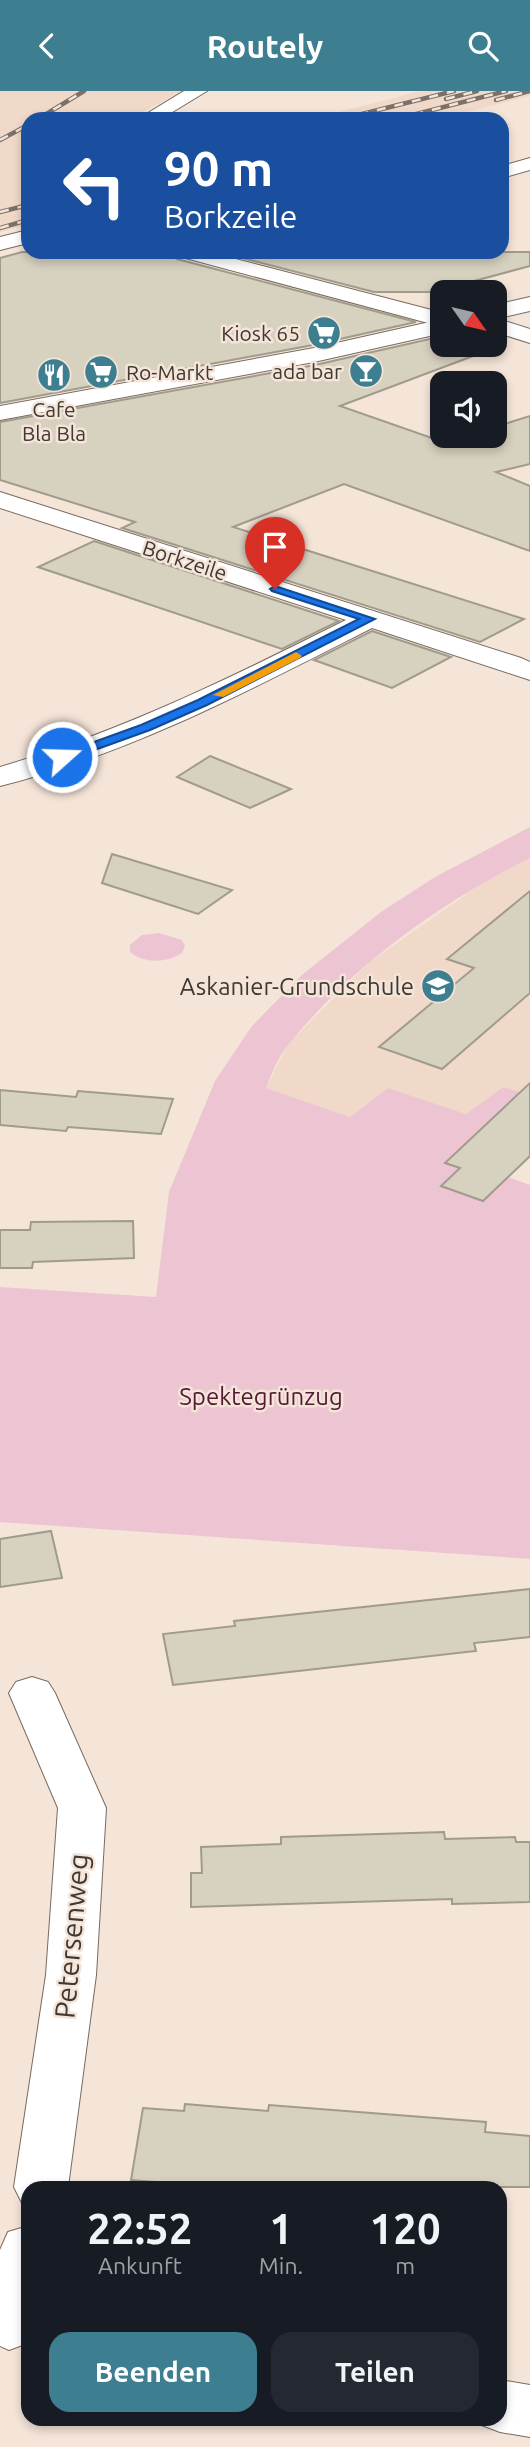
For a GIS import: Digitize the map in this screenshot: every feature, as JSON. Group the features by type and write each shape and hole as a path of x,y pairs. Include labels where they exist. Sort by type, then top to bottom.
{"street":[{"path":"160,112 198,91"},
{"path":"509,169 530,164"},
{"path":"0,244 21,238"},
{"path":"224,259 430,316"},
{"path":"508,309 530,304"},
{"path":"0,413 314,355 430,329"},
{"path":"508,329 530,336"},
{"name":"Borkzeile","path":"0,500 530,672"},
{"path":"0,776 41,765 145,728 202,703 369,619"},
{"name":"Petersenweg","path":"32,1693 82,1808 71,1975 42,2181"},
{"path":"12,2326 21,2283"},
{"path":"507,2407 530,2411"}],"shaded area":[{"path":"0,91 182,91 143,112 21,112 21,227 0,232"},
{"path":"420,91 530,91 530,96 467,112 339,112"},
{"name":"Askanier-Grundschule","path":"530,858 530,1095 503,1087 466,1114 388,1088 350,1117 266,1088 288,1044 370,962 487,880"}],"green space":[{"name":"Spektegrünzug","path":"530,827 530,858 463,895 369,963 313,1016 288,1045 266,1088 350,1117 388,1088 466,1114 503,1087 530,1095 530,1157 508,1177 530,1185 530,1559 0,1522 0,1287 156,1297 169,1192 215,1081 252,1026 303,974 381,912 435,877"},
{"path":"159,933 182,940 185,946 182,953 156,961 142,959 130,952 130,945 142,935"}],"building":[{"path":"21,252 21,259 177,259 416,322 313,345 0,403 0,258"},
{"path":"509,252 530,252 530,266 478,280 430,280 430,292 374,292 246,259 509,259"},
{"path":"430,339 430,357 470,357 340,406 430,437 430,448 507,448 507,423 530,416 530,464 496,472 530,486 530,551 344,484 233,527 524,619 480,642 122,528 135,522 0,480 0,422 315,365"},
{"path":"94,541 339,621 282,649 38,567"},
{"path":"372,631 451,657 392,688 314,660"},
{"path":"210,756 291,789 250,808 177,777"},
{"path":"112,854 232,890 198,914 102,883"},
{"path":"530,891 530,993 442,1069 379,1047 474,968 447,959"},
{"path":"530,1083 530,1156 483,1201 441,1186 460,1168 445,1163"},
{"path":"0,1090 76,1097 78,1091 173,1099 161,1134 68,1127 66,1131 0,1125"},
{"path":"133,1221 134,1258 33,1262 32,1268 0,1268 0,1230 30,1230 31,1222"},
{"path":"51,1531 62,1578 0,1587 0,1539"},
{"path":"530,1589 530,1637 474,1643 476,1651 173,1685 163,1634 235,1626 234,1621"},
{"path":"444,1832 445,1839 515,1837 516,1842 530,1842 530,1902 452,1904 452,1899 191,1907 191,1873 202,1873 201,1847 281,1844 281,1837"},
{"path":"185,2104 268,2111 269,2105 486,2122 485,2132 530,2136 530,2187 507,2187 507,2181 131,2180 143,2108 184,2111"}],"railway":[{"path":"50,112 84,91"},
{"path":"370,112 454,91"},
{"path":"446,99 477,91"},
{"path":"424,112 506,91"},
{"path":"496,100 530,91"},
{"path":"0,140 21,129"},
{"path":"0,212 21,207"},
{"path":"0,228 21,222"}],"slow traffic":[{"path":"219,695 296,656"}],"place":[{"name":"Kiosk 65","path":"324,333"},
{"name":"ada bar","path":"366,371"},
{"name":"Ro-Markt","path":"101,372"},
{"name":"Cafe Bla Bla","path":"54,375"},
{"name":"Askanier-Grundschule","path":"438,986"}],"route":[{"path":"62,757 145,728 202,703 369,619 275,589"}]}
